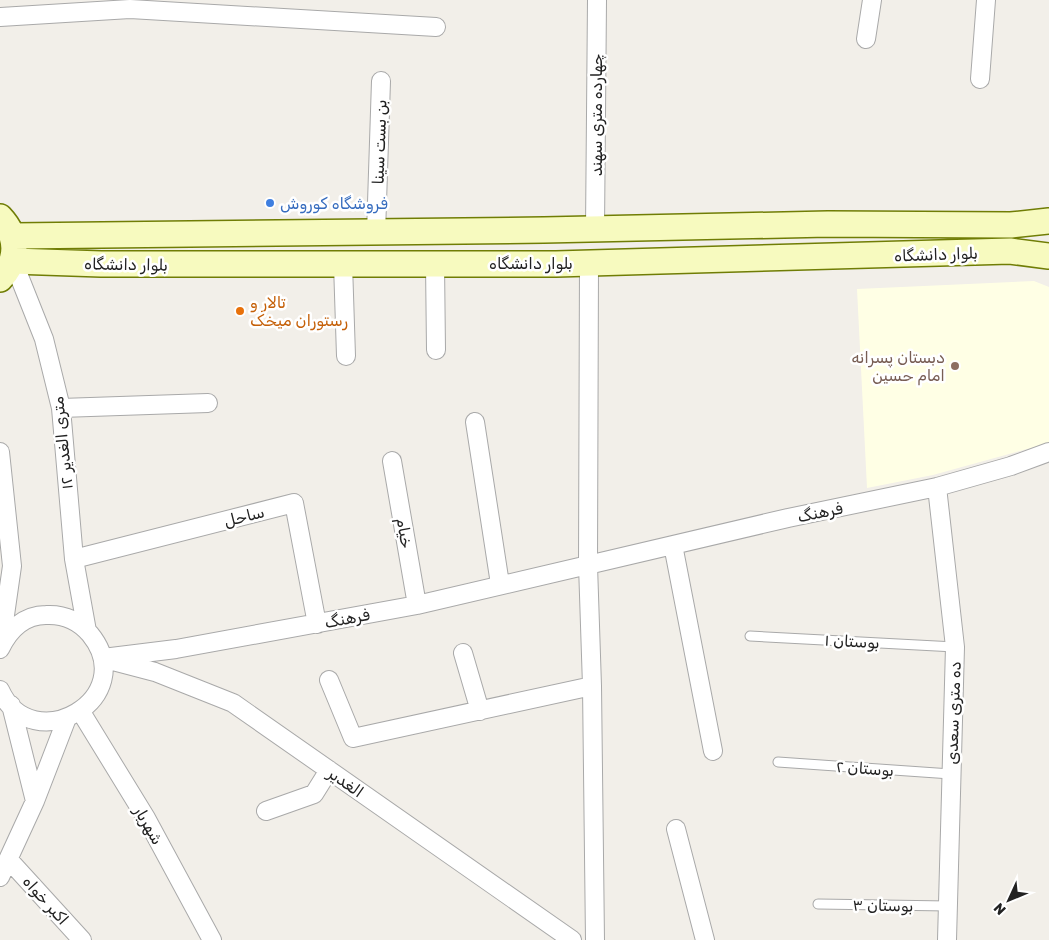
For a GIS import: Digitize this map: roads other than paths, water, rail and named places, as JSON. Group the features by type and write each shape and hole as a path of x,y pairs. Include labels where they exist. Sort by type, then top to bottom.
{"main road":[{"name":"بلوار دانشگاه","path":"7,226 376,233 828,224 1011,225 1049,221"},
{"path":"6,270 7,226"},
{"name":"بلوار دانشگاه","path":"6,270 101,264 589,263 1010,251 1049,256"}],"street":[{"name":"چهارده متری سهند","path":"595,229 597,0"},
{"path":"866,39 872,0"},
{"path":"980,79 986,0"},
{"path":"0,17 130,9 436,27"},
{"name":"بن بست سینا","path":"376,233 381,81"},
{"path":"589,263 588,565 596,940"},
{"path":"343,264 346,356"},
{"path":"435,264 436,350"},
{"name":"۱۲ متری الغدیر","path":"6,270 44,339 61,408 74,559 87,631"},
{"path":"61,408 208,403"},
{"path":"475,422 500,584"},
{"path":"0,452 4,531 12,566 0,648"},
{"name":"فرهنگ","path":"102,658 176,649 417,605 500,584 937,487 1011,466 1049,452"},
{"name":"خیام","path":"392,461 417,605"},
{"name":"ده متری سعدی","path":"937,487 955,646 947,940"},
{"name":"ساحل","path":"74,559 294,503 317,624"},
{"path":"673,545 713,751"},
{"path":"0,648 7,635 18,624 46,614 75,620 97,644 102,658 99,687 92,701 74,715 0,877"},
{"path":"463,653 480,710"},
{"name":"الغدیر","path":"102,658 155,672 232,703 572,940"},
{"path":"329,680 353,738 592,686"},
{"path":"0,690 11,705 23,715 37,721 74,715"},
{"path":"11,705 35,801"},
{"name":"شهریار","path":"74,715 146,818 212,940"},
{"path":"266,811 314,794 329,770"},
{"path":"676,829 705,940"},
{"name":"اکبر خواه","path":"9,860 82,940"}],"lane":[{"name":"بوستان ۱","path":"750,636 955,646"},
{"name":"بوستان ۲","path":"778,762 951,774"},
{"name":"بوستان ۳","path":"818,904 948,906"}],"place":[{"name":"فروشگاه کوروش","path":"270,203"},
{"name":"تالار و رستوران میخک","path":"240,311"},
{"name":"دبستان پسرانه امام حسین","path":"955,366"}]}
